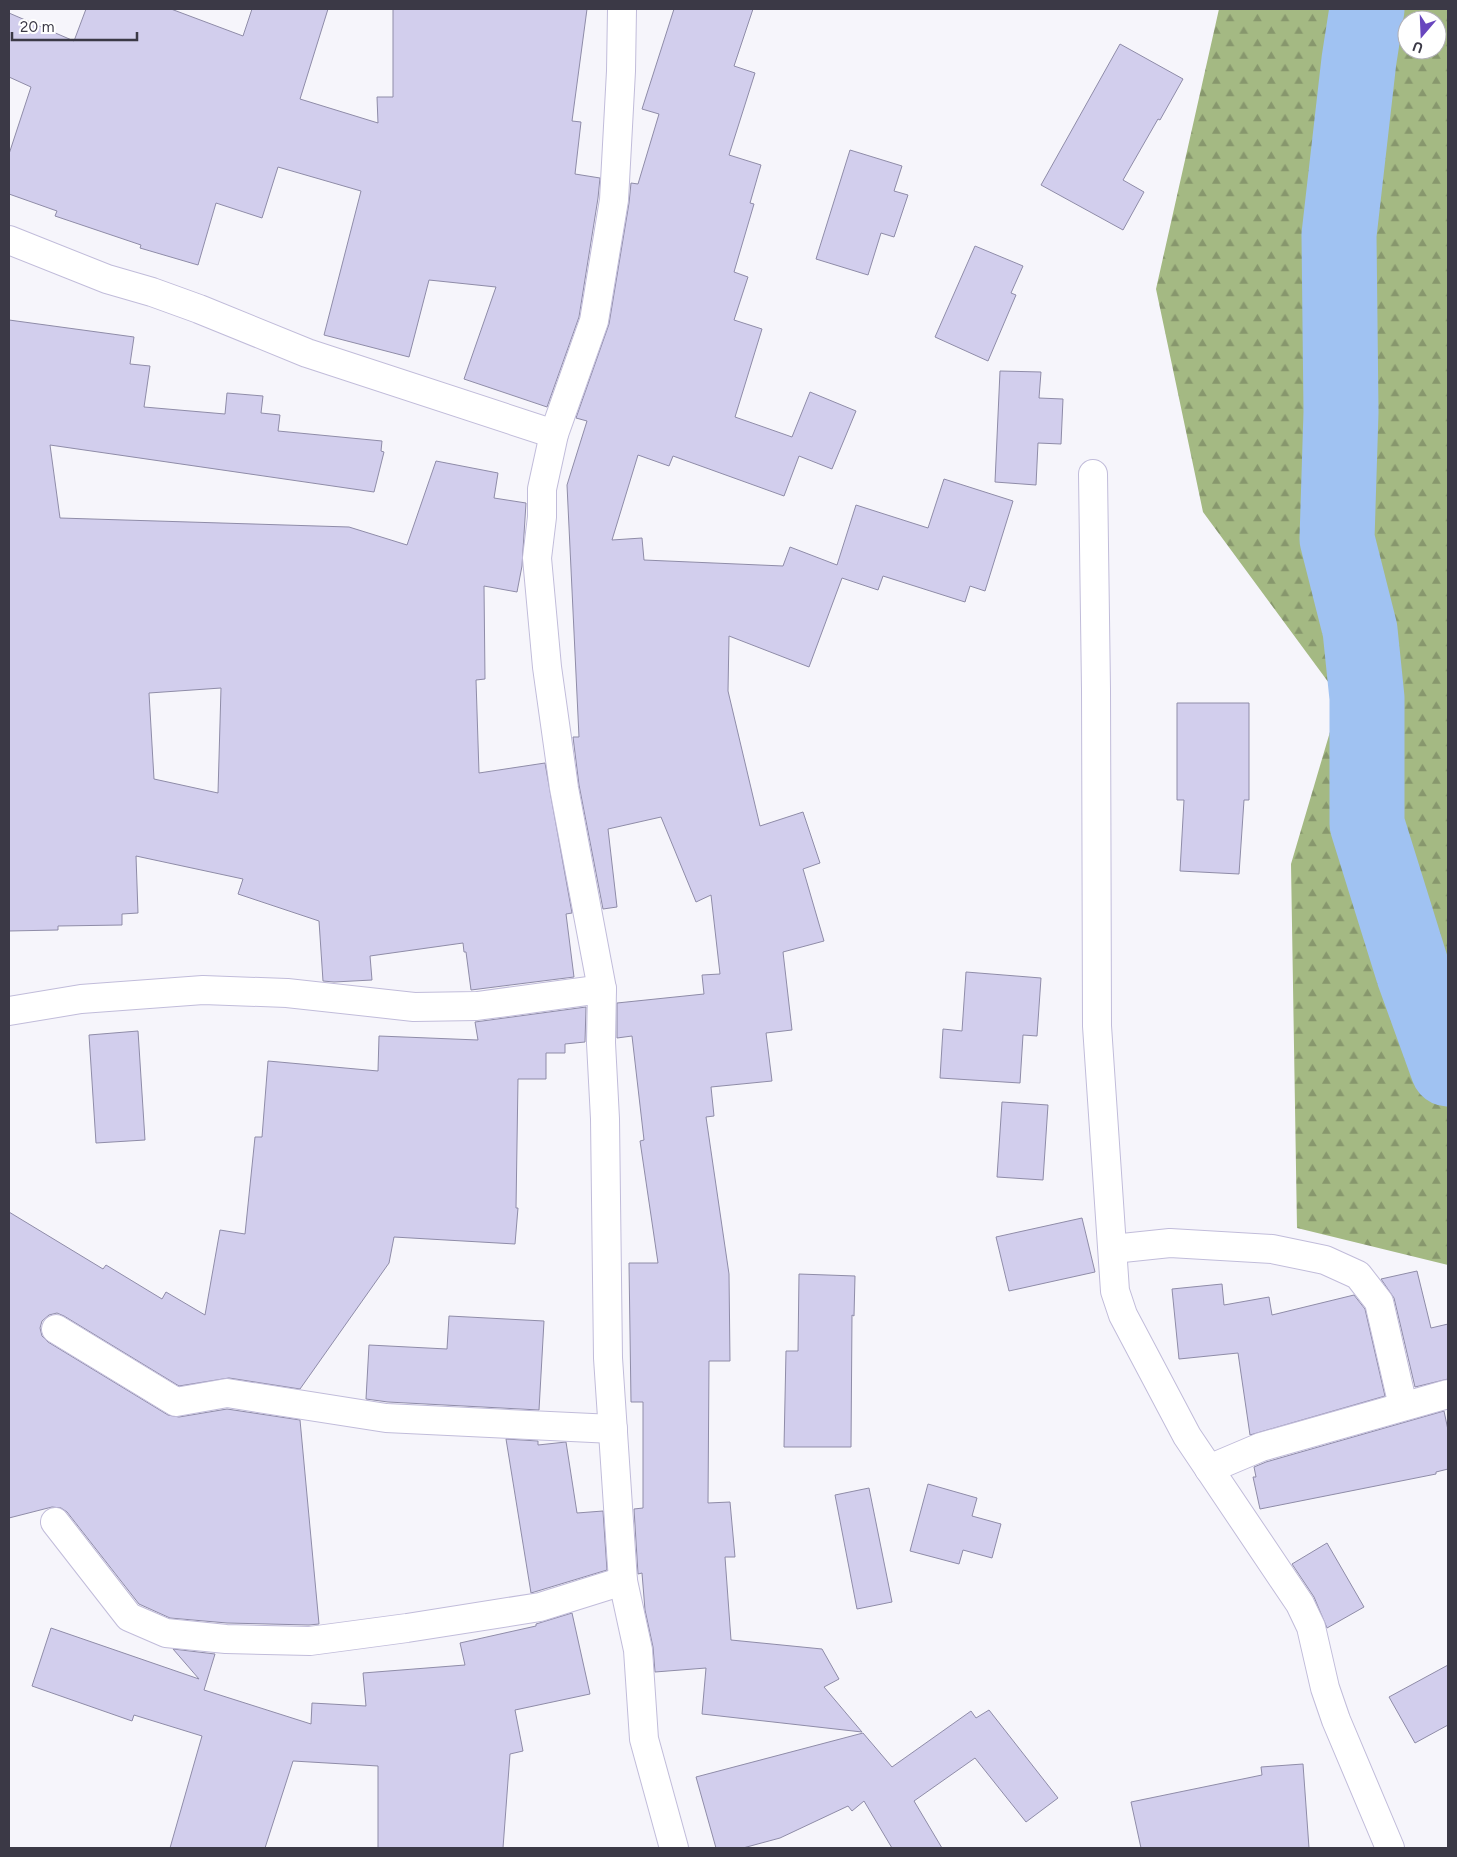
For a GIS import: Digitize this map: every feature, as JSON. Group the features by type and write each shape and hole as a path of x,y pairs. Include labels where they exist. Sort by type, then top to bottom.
{"street":[{"path":"622,9 621,71 614,200 594,321 554,434 542,489 542,517 537,558 547,667 564,788 602,989 601,1043 605,1120 608,1358 623,1581 638,1650 644,1739 674,1848"},
{"path":"10,241 107,279 152,292 199,309 307,353 554,434"},
{"path":"1093,474 1097,1026 1115,1292 1123,1315 1187,1436 1300,1604 1311,1626 1325,1688 1336,1720 1390,1848"},
{"path":"9,1011 81,1000 203,990 287,993 414,1007 477,1006 602,989"},
{"path":"1113,1249 1170,1242 1272,1249 1325,1260 1358,1274 1379,1302 1403,1406"},
{"path":"56,1329 176,1402 228,1393 386,1418 613,1429"},
{"path":"1209,1469 1261,1447 1448,1394"},
{"path":"55,1522 129,1617 166,1633 226,1639 310,1640 408,1628 540,1607 623,1581"}],"green space":[{"path":"1219,9 1448,9 1448,1265 1297,1228 1291,864 1340,698 1203,512 1156,289"}],"building":[{"path":"86,9 171,9 243,36 252,9 328,9 300,99 378,123 377,97 393,97 393,9 587,9 572,121 581,122 575,174 600,178 598,198 579,317 547,407 464,379 496,287 429,280 409,357 324,335 361,191 278,167 262,218 216,203 198,265 140,248 141,245 55,216 57,211 9,194 9,154 31,87 9,77 9,13 74,41"},
{"path":"674,9 753,9 734,66 755,73 729,155 761,165 750,203 754,204 734,272 748,277 734,320 762,329 735,417 792,437 810,392 856,411 832,469 799,456 784,496 673,456 669,466 638,455 612,540 642,538 644,560 783,566 790,547 837,565 856,505 928,528 944,479 1013,501 985,591 970,586 965,602 883,576 878,590 842,578 809,667 729,636 728,691 760,826 803,812 820,863 803,869 824,941 783,952 792,1030 766,1033 772,1081 711,1087 714,1116 706,1117 729,1274 730,1361 709,1361 708,1503 730,1502 735,1557 725,1557 731,1640 822,1649 839,1679 824,1687 862,1732 702,1714 706,1668 655,1672 653,1647 645,1610 642,1573 638,1574 634,1509 643,1508 643,1402 631,1402 629,1263 658,1263 640,1141 644,1140 632,1036 617,1038 617,1003 704,994 702,975 720,974 711,895 696,902 661,817 608,829 617,907 603,909 579,785 573,737 579,737 567,485 587,421 576,418 609,324 631,183 638,184 659,114 642,109"},
{"path":"1120,44 1183,79 1123,180 1144,192 1123,230 1041,185"},
{"path":"850,150 902,166 894,191 908,195 894,237 881,233 868,275 816,259"},
{"path":"975,246 1023,266 1011,293 1016,295 988,361 935,337"},
{"path":"9,320 134,337 130,364 150,366 144,407 225,414 227,393 263,396 261,413 280,415 278,431 382,441 381,451 384,452 374,492 50,445 60,518 349,527 407,545 436,461 498,473 494,498 526,503 522,566 517,592 484,586 485,679 476,680 479,773 545,763 572,913 566,914 574,977 471,990 463,943 370,956 372,980 323,981 319,921 238,894 243,879 136,856 138,913 122,914 122,925 58,926 58,930 9,931","holes":["221,688 218,793 154,779 149,693"]},
{"path":"1000,371 1041,372 1039,398 1063,399 1061,444 1038,443 1036,485 995,482"},
{"path":"1177,703 1249,703 1249,800 1244,800 1239,874 1180,871 1184,800 1177,800"},
{"path":"966,972 1041,978 1037,1036 1023,1035 1020,1083 940,1078 943,1029 962,1031"},
{"path":"586,1007 585,1042 565,1044 565,1053 546,1053 546,1079 518,1079 516,1208 518,1208 515,1244 394,1237 389,1263 300,1389 229,1378 179,1386 64,1316 57,1313 49,1315 42,1321 40,1328 42,1336 48,1342 168,1415 179,1417 227,1409 300,1420 319,1624 227,1623 170,1618 139,1604 67,1512 61,1508 52,1507 9,1518 9,1212 103,1269 106,1265 162,1299 166,1292 205,1315 220,1230 245,1234 255,1137 262,1137 268,1061 378,1071 379,1036 478,1040 475,1022"},
{"path":"138,1031 145,1140 96,1143 89,1035"},
{"path":"1002,1102 1048,1105 1043,1180 997,1177"},
{"path":"1082,1218 1095,1272 1009,1291 996,1237"},
{"path":"1417,1271 1431,1328 1448,1324 1448,1379 1415,1387 1394,1298 1381,1279"},
{"path":"799,1274 855,1276 854,1316 852,1315 851,1447 784,1447 786,1351 798,1351"},
{"path":"1222,1284 1224,1305 1269,1297 1272,1315 1354,1295 1365,1309 1385,1396 1250,1435 1238,1353 1179,1359 1172,1289"},
{"path":"449,1316 544,1321 539,1410 388,1402 366,1399 369,1345 447,1349"},
{"path":"1444,1411 1448,1430 1448,1469 1436,1472 1436,1474 1260,1509 1253,1477 1256,1477 1254,1467"},
{"path":"506,1439 538,1441 538,1445 566,1442 577,1513 603,1511 607,1570 531,1593"},
{"path":"928,1484 977,1498 972,1516 1001,1524 992,1558 963,1550 959,1564 910,1551"},
{"path":"869,1488 892,1602 857,1609 835,1495"},
{"path":"1327,1543 1364,1607 1327,1628 1314,1597 1292,1564"},
{"path":"572,1613 590,1694 515,1710 523,1751 510,1754 503,1848 378,1848 378,1766 293,1761 265,1848 170,1848 202,1736 134,1715 132,1721 32,1686 51,1628 199,1679 173,1649 215,1654 204,1690 311,1724 312,1703 366,1706 363,1673 465,1665 460,1643 536,1626 536,1624"},
{"path":"1448,1665 1448,1725 1415,1743 1389,1697"},
{"path":"989,1710 1058,1798 1026,1822 975,1758 914,1801 942,1848 892,1848 864,1801 852,1811 848,1806 780,1838 743,1848 716,1848 696,1777 863,1733 892,1767 971,1711 976,1718"},
{"path":"1303,1764 1309,1848 1141,1848 1131,1802 1262,1775 1261,1767"}],"waterway":[{"path":"1367,9 1359,60 1339,235 1341,412 1337,539 1360,630 1367,698 1367,824 1414,975 1448,1069"}]}
